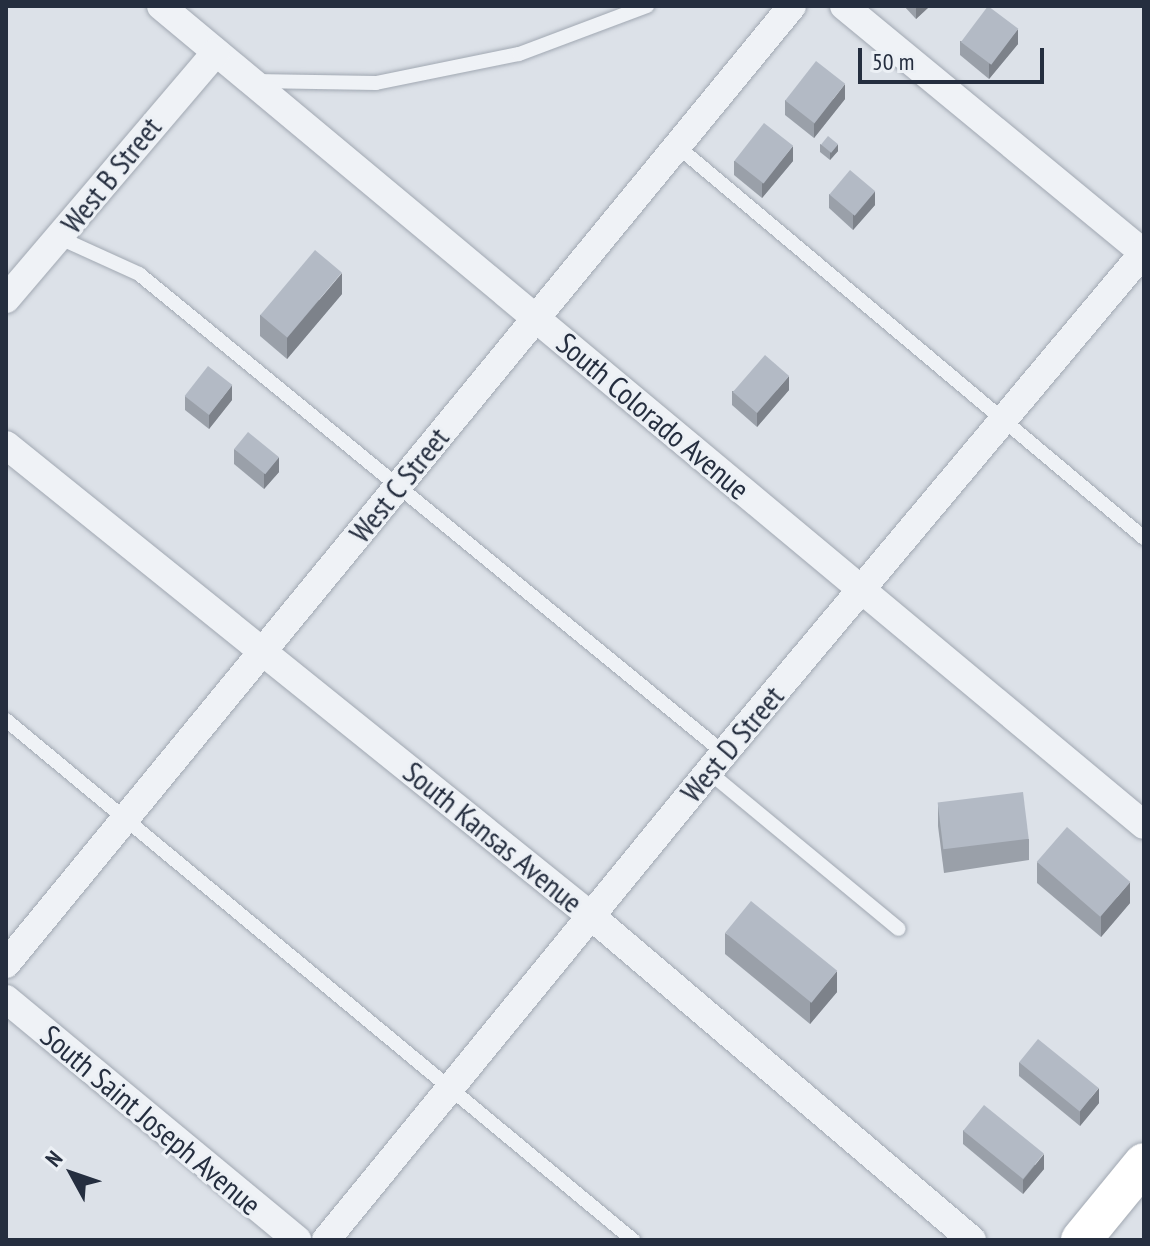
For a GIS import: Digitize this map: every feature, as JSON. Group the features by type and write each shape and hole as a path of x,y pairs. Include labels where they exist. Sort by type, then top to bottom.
{"main road":[{"path":"1081,1240 1144,1163"}],"street":[{"name":"South Colorado Avenue","path":"161,6 1144,825"},
{"name":"West C Street","path":"6,964 792,6"},
{"path":"844,6 1144,253"},
{"name":"West B Street","path":"6,299 216,52"},
{"name":"West D Street","path":"326,1240 716,763 1144,253"},
{"name":"South Kansas Avenue","path":"6,445 264,649 591,916 972,1240"},
{"name":"South Saint Joseph Avenue","path":"6,999 297,1240"}],"lane":[{"path":"251,81 376,83 519,54 647,6"},
{"path":"677,146 1144,538"},
{"path":"60,238 139,274 397,487 716,763 899,929"},
{"path":"6,720 127,817 633,1240"}],"building":[{"path":"988,6 1018,29 991,65 961,42"},
{"path":"816,61 845,84 814,123 785,100"},
{"path":"764,123 793,146 764,184 734,161"},
{"path":"828,136 838,144 831,153 821,145"},
{"path":"850,170 875,191 855,216 829,195"},
{"path":"315,250 342,272 287,338 260,315"},
{"path":"765,355 789,376 757,413 733,392"},
{"path":"208,366 232,385 209,415 185,396"},
{"path":"248,432 279,457 265,474 234,449"},
{"path":"1023,792 1029,839 943,849 938,802"},
{"path":"1067,827 1130,882 1100,917 1037,862"},
{"path":"751,901 837,971 811,1003 725,933"},
{"path":"1038,1039 1099,1088 1080,1111 1019,1062"},
{"path":"984,1105 1044,1153 1023,1179 963,1131"}]}
